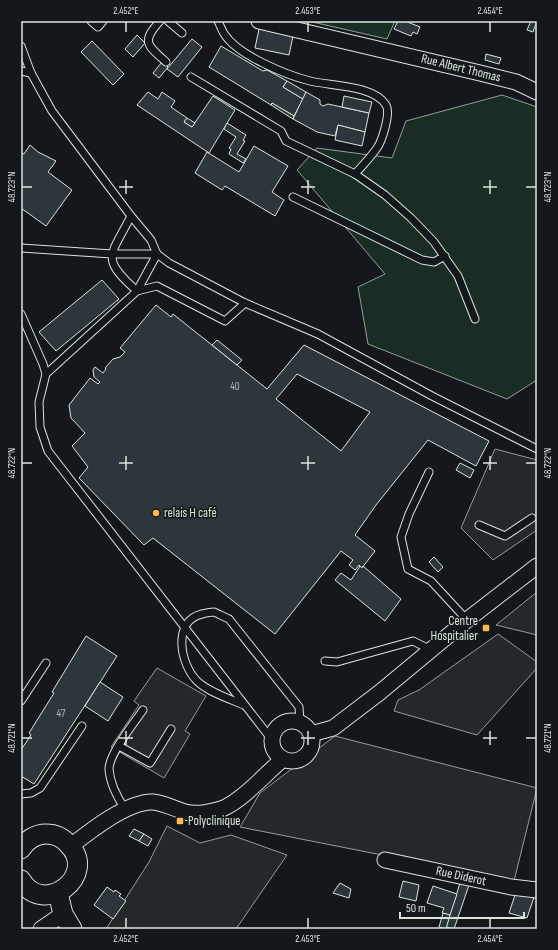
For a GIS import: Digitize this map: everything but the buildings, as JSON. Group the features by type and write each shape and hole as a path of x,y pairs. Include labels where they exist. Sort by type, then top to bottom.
{"street":[{"name":"Rue Albert Thomas","path":"259,21 516,82 537,92"},
{"path":"311,734 333,728 379,693 467,620 537,566"},
{"path":"294,721 300,723 311,734 312,744 307,754 296,761 283,759 275,752 272,740 273,734 281,724 294,721"},
{"path":"71,846 88,832 125,809 140,803 154,802 187,813 205,813 224,808 249,790 283,759"},
{"path":"21,880 29,889 38,894 48,895 58,893 66,888 76,873 77,864 71,846 65,840 47,834 29,839 22,846"},
{"name":"Rue Diderot","path":"385,860 511,887 537,890"},
{"path":"41,929 68,921 58,893"}],"lane":[{"path":"91,21 98,27 103,21"},
{"path":"160,21 149,33 148,43 152,49 166,62"},
{"path":"168,21 182,33"},
{"path":"218,21 224,34 236,47 263,63 309,80 365,90 380,98 386,106 389,114 377,147 355,174"},
{"path":"21,46 31,72 52,111 130,216 151,240 157,254 245,303 318,334 432,396 537,449"},
{"path":"21,71 31,72"},
{"path":"191,77 281,131 286,140 355,174 385,195 434,242 445,256 458,276 475,319"},
{"path":"293,197 422,260 434,262 445,256"},
{"path":"130,216 112,254 112,264 118,274 137,291"},
{"path":"21,248 112,254 157,254"},
{"path":"46,374 137,291 157,254"},
{"path":"137,291 157,286 225,321 245,303"},
{"path":"21,314 44,364 46,374 39,402 40,427 48,451 272,740"},
{"path":"428,472 409,514 401,537 408,569 432,581 467,620"},
{"path":"479,525 505,536 532,518"},
{"path":"244,705 220,695 197,681 186,662 181,644 185,627 197,616 213,612 228,619 299,707 300,723"},
{"path":"325,661 338,662 412,641 431,650"},
{"path":"21,701 46,663"},
{"path":"125,809 116,795 109,768 112,757 143,710"},
{"path":"21,794 31,793 40,788 82,726"},
{"path":"119,746 150,763 171,729"}],"green space":[{"path":"308,21 395,21 387,39"},
{"path":"502,95 537,107 537,380 507,399 368,344 358,287 385,274 297,170 317,148 392,158 406,121"}],"shaded area":[{"path":"495,449 537,460 537,530 493,560 461,528"},
{"path":"537,592 537,635 496,625"},
{"path":"498,634 537,662 537,668 477,735 394,711 398,700 419,690"},
{"path":"157,668 206,696 185,731 190,734 164,778 111,747 139,705 134,701"},
{"path":"335,736 537,788 514,881 240,827 260,793"},
{"path":"167,826 200,843 231,835 287,855 236,929 106,929 149,862"}],"place":[{"name":"relais H café","path":"156,513"},
{"name":"Centre Hospitalier","path":"486,628"},
{"name":"Polyclinique","path":"180,821"}]}
